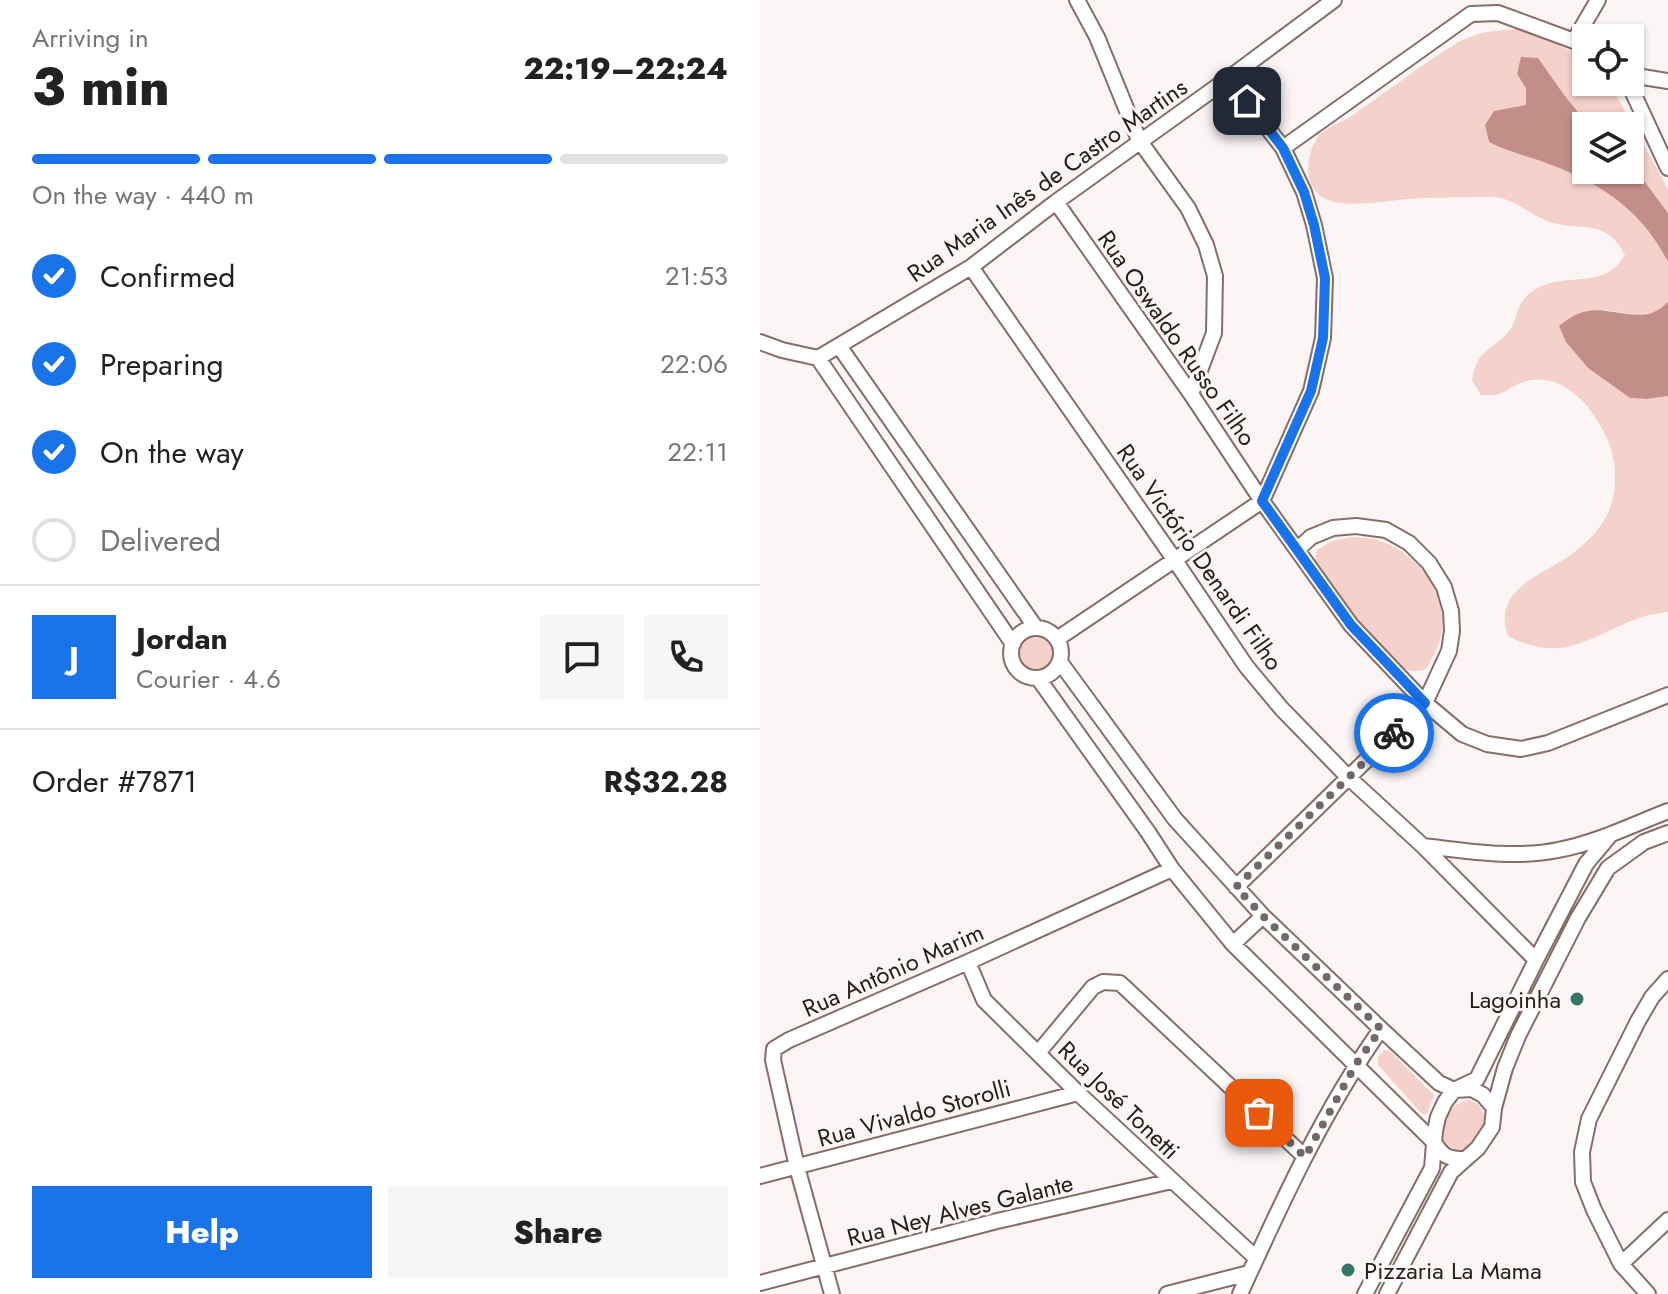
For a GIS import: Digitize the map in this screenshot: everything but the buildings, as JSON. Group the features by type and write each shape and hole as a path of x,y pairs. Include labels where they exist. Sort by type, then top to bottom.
{"street":[{"path":"1077,0 1097,37 1139,140 1188,208 1206,245 1215,276 1214,333 1191,394"},
{"name":"Rua Maria Inês de Castro Martins","path":"818,358 971,267 1139,140 1334,0"},
{"path":"1588,24 1598,0"},
{"path":"1283,148 1471,14 1498,13 1572,42"},
{"path":"1644,77 1668,81"},
{"path":"1057,639 1262,501 1311,391 1323,338 1325,278 1314,225 1304,192 1283,148 1229,78"},
{"path":"1635,96 1668,168"},
{"name":"Rua Oswaldo Russo Filho","path":"1056,202 1351,625 1425,703 1462,734 1487,744 1521,749 1548,743 1668,695"},
{"name":"Rua Victório Denardi Filho","path":"971,267 1246,666 1281,708 1348,777 1423,846 1536,960"},
{"path":"760,342 818,358 1013,644"},
{"path":"839,346 1036,628"},
{"path":"1236,887 1425,703 1449,651 1451,611 1444,587 1429,563 1409,543 1386,530 1356,526 1333,528 1311,537 1298,549"},
{"path":"1036,628 1048,631 1057,639 1061,650 1060,662 1052,673 1038,678 1026,676 1016,668 1011,655 1013,644 1022,632 1036,628"},
{"path":"1060,662 1175,819 1263,916 1439,1083 1454,1090 1472,1089 1483,1095 1494,1108"},
{"path":"1038,678 1172,869 1233,944 1434,1142 1440,1153 1449,1159 1464,1159"},
{"path":"1423,846 1513,855 1558,850 1611,834 1668,811"},
{"path":"1148,832 1175,819"},
{"path":"1387,1294 1451,1172 1478,1148 1492,1127 1505,1068 1518,1036 1578,918 1608,868 1644,842 1668,833"},
{"path":"1365,1294 1432,1168 1438,1117 1445,1102 1454,1090 1477,1079 1586,864 1611,834"},
{"name":"Rua Antônio Marim","path":"832,1294 797,1167 773,1060 774,1049 1172,869"},
{"path":"1233,944 1263,916"},
{"name":"Rua José Tonetti","path":"968,962 984,1000 1078,1093 1256,1258"},
{"path":"1648,1294 1621,1264 1594,1210 1583,1182 1582,1152 1589,1119 1638,1021 1652,997 1668,979"},
{"path":"1038,1053 1093,987 1103,982 1120,983 1305,1157"},
{"path":"1240,1294 1305,1157 1356,1064 1381,1029"},
{"name":"Rua Vivaldo Storolli","path":"760,1176 1078,1093"},
{"name":"Rua Ney Alves Galante","path":"760,1283 997,1221 1172,1181"},
{"path":"1621,1264 1668,1220"},
{"path":"1167,1294 1249,1273"}],"shaded area":[{"path":"1517,29 1572,52 1572,96 1617,96 1626,112 1579,112 1526,88 1526,105 1485,125 1489,142 1569,171 1572,173 1572,184 1593,184 1612,196 1649,232 1668,264 1668,302 1658,311 1639,315 1605,310 1566,342 1588,368 1630,398 1668,396 1668,612 1625,623 1572,646 1532,646 1508,636 1505,620 1507,606 1523,585 1572,554 1589,540 1602,523 1614,494 1612,453 1604,432 1590,410 1562,386 1545,380 1531,380 1497,395 1481,395 1472,380 1481,356 1508,332 1522,301 1534,290 1553,282 1603,275 1625,255 1603,231 1553,223 1504,199 1432,198 1348,204 1318,194 1309,174 1311,151 1318,137 1326,130 1461,41 1487,32"},
{"path":"1521,57 1538,58 1580,112 1572,112 1572,173 1489,142 1485,125 1494,111 1526,105 1526,88 1517,74"},
{"path":"1644,145 1668,189 1668,213 1644,181"},
{"path":"1644,181 1668,213 1668,262 1657,243 1630,211 1593,184 1644,184"},
{"path":"1668,302 1668,396 1630,398 1588,368 1566,342 1559,326 1584,312 1597,310 1642,315 1658,310"},
{"path":"1352,537 1374,539 1391,545 1415,562 1433,586 1439,599 1442,629 1426,669 1408,670 1387,653 1315,560 1317,550 1332,541"},
{"path":"1037,633 1050,639 1056,652 1050,665 1037,671 1024,665 1018,652 1024,639"},
{"path":"1389,1050 1434,1095 1427,1114 1422,1114 1378,1065 1378,1056"},
{"path":"1468,1100 1483,1112 1481,1131 1468,1147 1449,1151 1442,1141 1445,1121 1451,1110"}],"way so far":[{"path":"1259,1113 1305,1157 1356,1064 1381,1029 1236,887 1394,733"}],"place":[{"name":"Lagoinha","path":"1577,999"},
{"name":"Pizzaria La Mama","path":"1348,1270"}],"route":[{"path":"1247,101 1283,148 1304,192 1325,278 1323,338 1311,391 1262,501 1351,625 1425,703 1394,733"}]}
